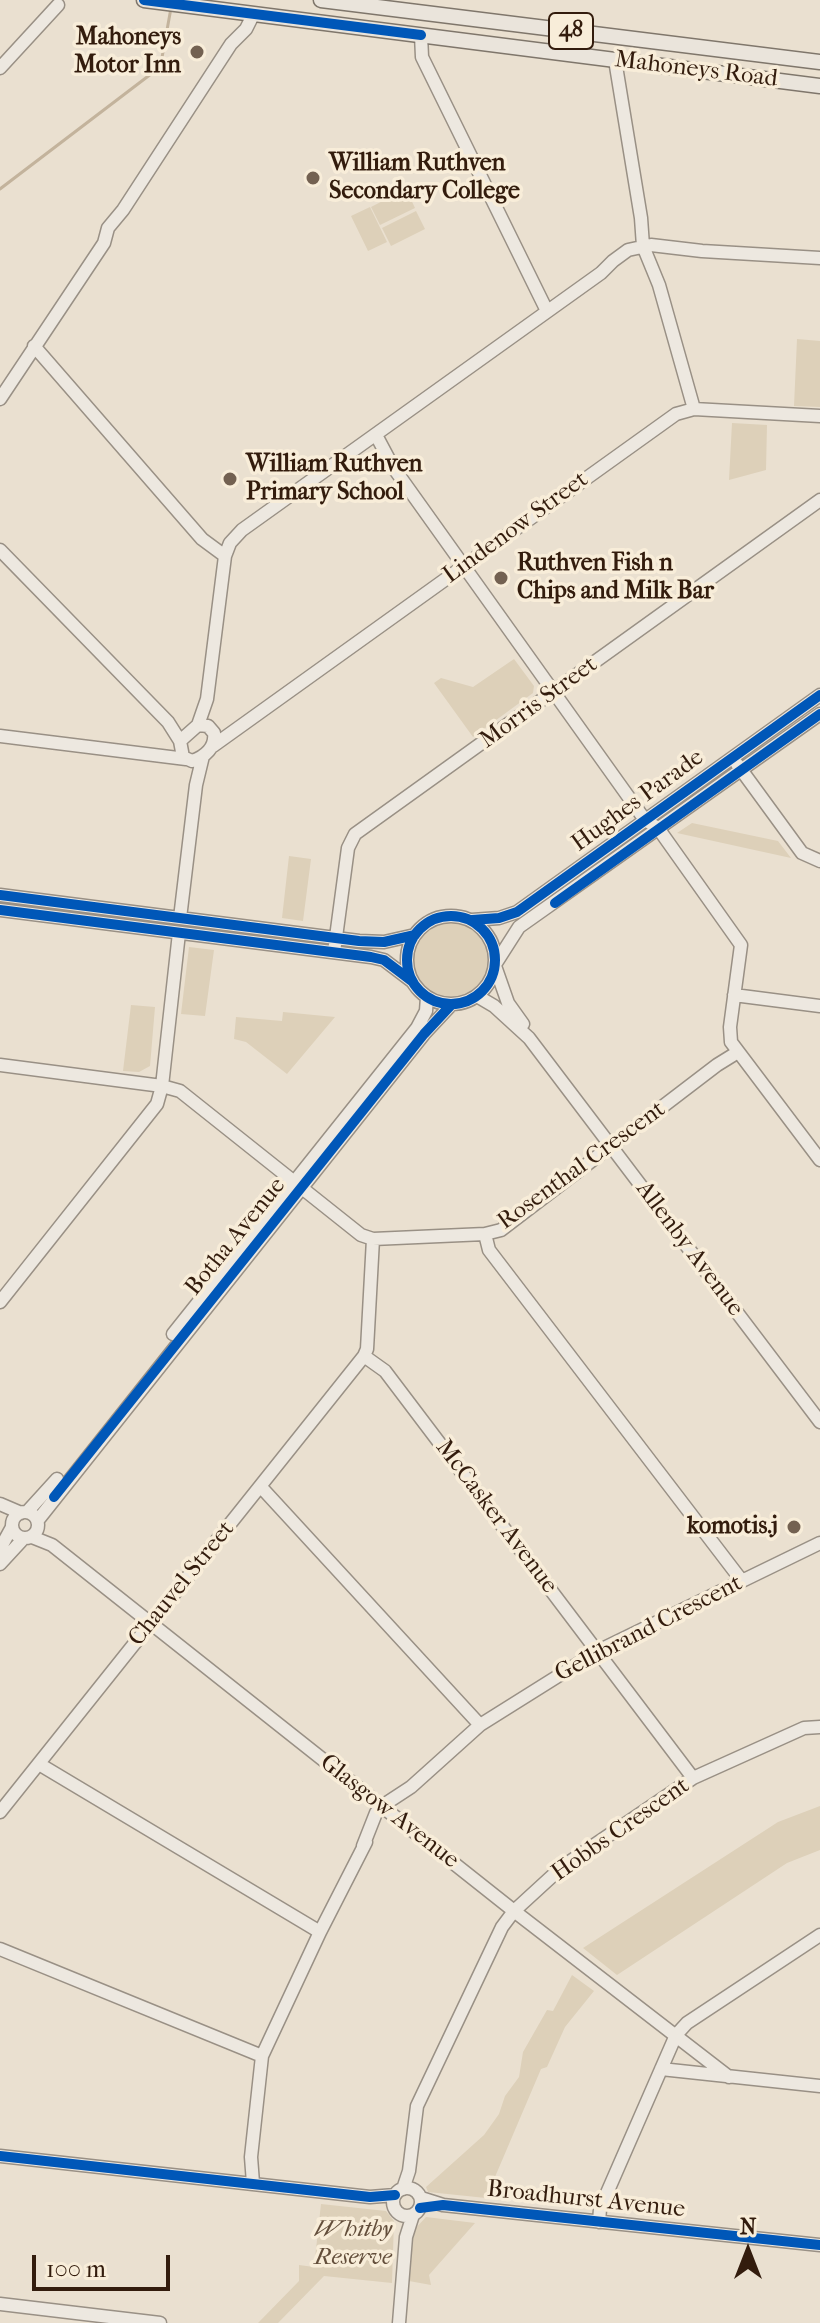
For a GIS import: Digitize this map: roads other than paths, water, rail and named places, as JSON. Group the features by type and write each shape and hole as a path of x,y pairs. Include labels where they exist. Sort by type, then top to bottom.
{"main road":[{"name":"Mahoneys Road","path":"145,0 820,86"},
{"name":"Mahoneys Road","path":"321,0 820,62"}],"street":[{"path":"0,68 58,5"},
{"path":"231,44 237,13"},
{"path":"0,399 104,243 108,228 253,15"},
{"path":"421,35 422,57 547,311"},
{"path":"615,60 648,249 694,409"},
{"path":"0,736 187,760 203,756 213,746 215,737 207,699 225,556 230,543 242,530 601,273 620,256 648,249 820,258"},
{"path":"34,346 202,539 225,556"},
{"name":"Lindenow Street","path":"213,746 676,414 694,409 820,416"},
{"path":"372,438 645,820 658,828 741,945 729,1032 737,1050 820,1160"},
{"name":"Morris Street","path":"334,952 351,839 820,500"},
{"path":"0,550 168,722 196,785"},
{"name":"Hughes Parade","path":"472,920 499,918 517,912 820,695"},
{"path":"157,756 171,752 180,744 194,727 207,699"},
{"name":"Hughes Parade","path":"496,964 519,927 820,714"},
{"path":"168,722 212,729 238,727"},
{"path":"180,918 196,785 203,756"},
{"path":"733,758 802,853 820,861"},
{"path":"0,895 336,938 384,942 415,935"},
{"path":"99,922 100,908"},
{"path":"0,910 384,960 427,997 452,1004 477,996 486,988 496,964 490,938 472,920 451,915 422,926 415,935 407,958 413,982"},
{"path":"0,1302 157,1104 162,1086 179,933"},
{"name":"Allenby Avenue","path":"496,964 503,1007"},
{"path":"734,995 820,1006"},
{"name":"Allenby Avenue","path":"477,996 503,1007 529,1038 820,1422"},
{"name":"Botha Avenue","path":"0,1564 49,1489 123,1403 373,1091 417,1029 426,1011 427,997"},
{"name":"Botha Avenue","path":"373,1091 452,1004"},
{"name":"Rosenthal Crescent","path":"373,1239 485,1234 501,1230 737,1050"},
{"path":"0,1065 180,1091 361,1235 373,1239 367,1349 364,1356"},
{"path":"485,1234 489,1250 742,1581"},
{"name":"Chauvel Street","path":"0,1812 364,1356"},
{"name":"McCasker Avenue","path":"364,1356 385,1371 693,1778"},
{"path":"261,1487 480,1725"},
{"name":"Glasgow Avenue","path":"0,1504 729,2077"},
{"name":"Botha Avenue","path":"0,1549 26,1524"},
{"name":"Gellibrand Crescent","path":"248,2183 262,2056 363,1846 386,1810 480,1725 598,1651 820,1543"},
{"name":"Hobbs Crescent","path":"407,2202 417,2106 502,1927 514,1911 562,1867 693,1778 804,1728 820,1727"},
{"path":"39,1764 320,1932"},
{"path":"599,2222 600,2209 676,2035 687,2023 820,1935"},
{"path":"0,1949 262,2056"},
{"path":"661,2069 820,2086"},
{"name":"Broadhurst Avenue","path":"0,2156 820,2245"},
{"path":"399,2323 407,2202"},
{"path":"0,2304 160,2323"}],"waterway":[{"path":"0,189 151,74 161,63 171,8"}],"place":[{"name":"Mahoneys Motor Inn","path":"197,52"},
{"name":"William Ruthven Secondary College","path":"313,178"},
{"name":"William Ruthven Primary School","path":"230,479"},
{"name":"Ruthven Fish n Chips and Milk Bar","path":"501,578"},
{"name":"komotis.j","path":"794,1527"}],"park label":[{"name":"Whitby Reserve","path":"353,2244"}]}
